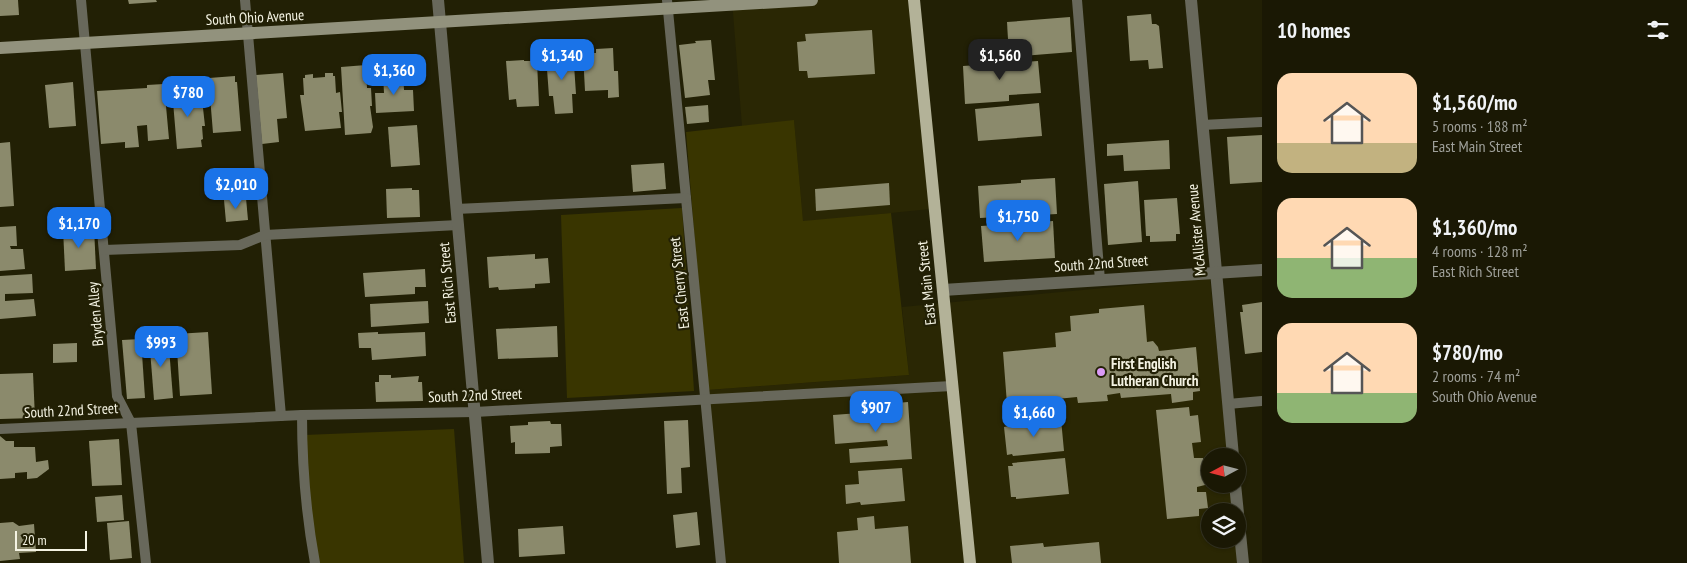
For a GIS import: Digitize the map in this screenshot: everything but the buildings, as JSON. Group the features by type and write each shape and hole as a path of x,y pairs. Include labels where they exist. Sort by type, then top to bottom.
{"main road":[{"name":"East Main Street","path":"914,0 970,563"}],"street":[{"name":"East Rich Street","path":"438,0 488,563"},
{"name":"South Ohio Avenue","path":"0,48 440,22 667,4 812,0"},
{"name":"McAllister Avenue","path":"1191,0 1232,448"},
{"name":"South 22nd Street","path":"943,290 1262,270"},
{"path":"1236,493 1243,563"}],"lane":[{"name":"Bryden Alley","path":"81,0 117,396 131,423 146,563"},
{"path":"245,0 281,416"},
{"path":"1077,0 1100,280"},
{"name":"East Cherry Street","path":"667,4 721,563"},
{"path":"1202,125 1262,122"},
{"path":"456,209 686,198"},
{"path":"104,250 240,245 264,235 458,225"},
{"name":"South 22nd Street","path":"0,429 302,415 475,412 952,386"},
{"path":"1228,404 1262,401"},
{"path":"302,415 302,449 314,563"}],"shaded area":[{"path":"732,0 908,0 930,209 803,222 794,121 742,126"},
{"path":"794,120 803,221 891,213 909,375 707,390 686,132"},
{"path":"682,208 694,391 567,398 561,215"},
{"path":"1210,278 1227,448 1201,448 1201,493 1231,493 1232,503 1201,503 1201,548 1237,548 1238,563 720,563 707,390 909,375 902,307"},
{"path":"454,429 464,563 316,563 304,435"}],"place":[{"name":"First English Lutheran Church","path":"1101,372"}]}
